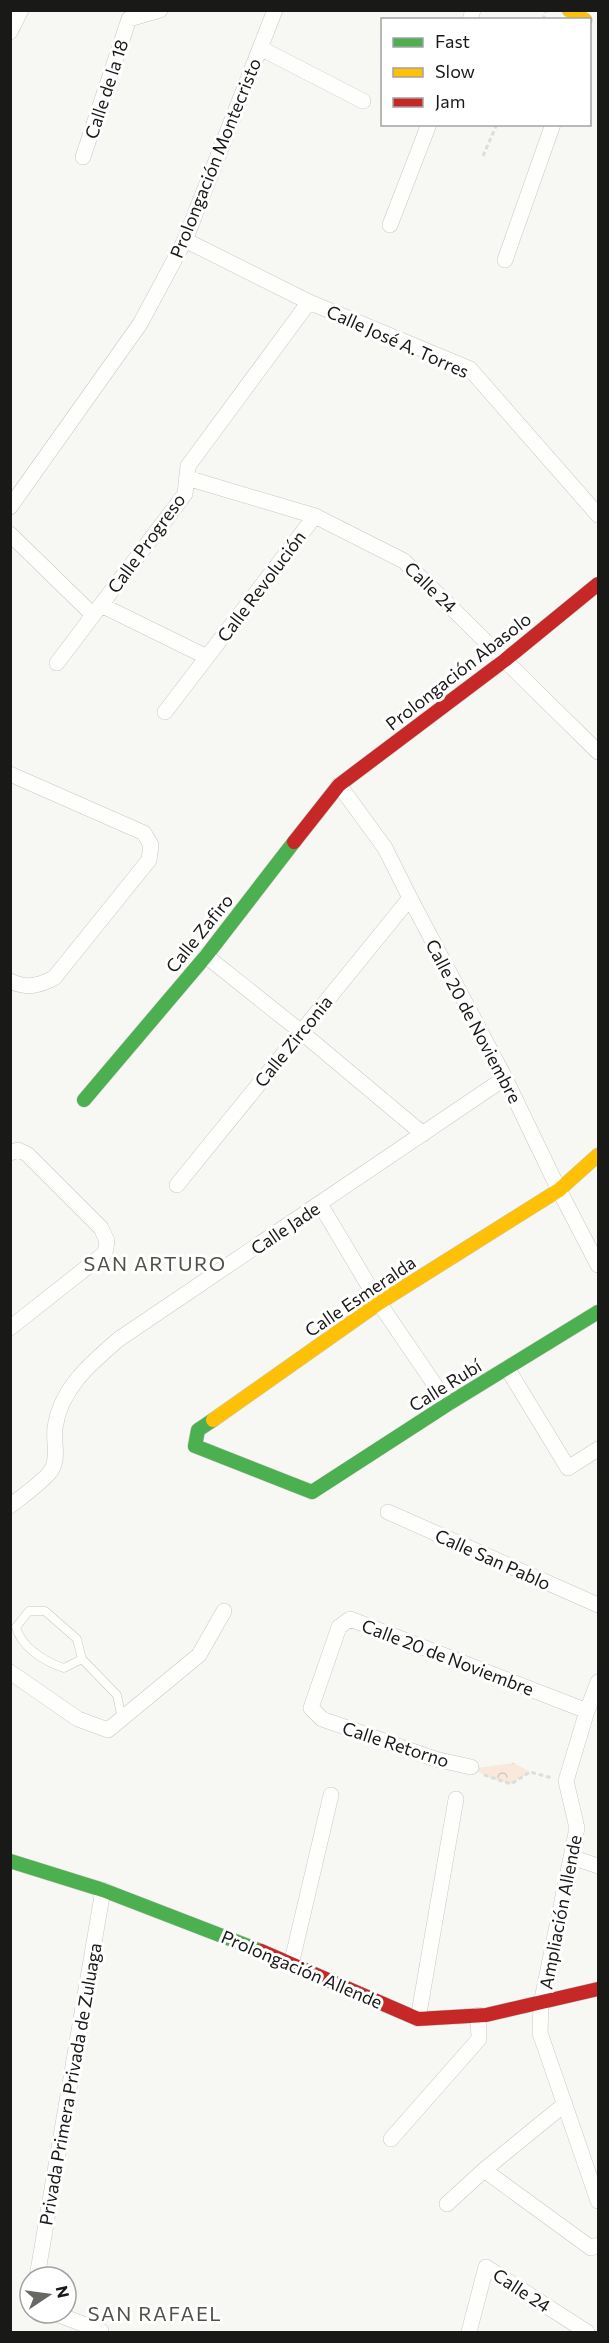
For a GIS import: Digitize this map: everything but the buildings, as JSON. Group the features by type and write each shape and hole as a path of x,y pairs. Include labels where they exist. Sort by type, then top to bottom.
{"street":[{"path":"10,32 21,10"},
{"name":"Calle de la 18","path":"83,157 129,19 160,10"},
{"name":"Prolongación Montecristo","path":"10,507 140,324 185,240 274,10"},
{"name":"Prolongación Montecristo","path":"260,48 363,101"},
{"path":"390,225 428,126"},
{"path":"506,260 552,126"},
{"name":"Calle José A. Torres","path":"185,240 309,302 471,369 598,515"},
{"name":"Calle Progreso","path":"57,663 185,494 188,466 309,302"},
{"name":"Calle 24","path":"187,478 315,516 404,561 598,752"},
{"name":"Calle Revolución","path":"165,712 315,516"},
{"path":"10,534 97,610 207,657"},
{"name":"Prolongación Abasolo","path":"339,785 505,660 598,584"},
{"path":"10,774 144,833 151,845 149,860 54,978 37,987 20,986 10,981"},
{"name":"Calle 20 de Noviembre","path":"339,785 385,848 505,1078 598,1265"},
{"name":"Calle Zafiro","path":"84,1100 206,956 339,785"},
{"name":"Calle Zirconia","path":"177,1185 410,898"},
{"path":"206,956 423,1134"},
{"name":"Calle Jade","path":"10,1506 52,1470 56,1453 55,1428 62,1402 85,1368 119,1339 505,1078"},
{"path":"10,1328 105,1253 107,1241 101,1228 27,1154 14,1151"},
{"name":"Calle Esmeralda","path":"312,1492 195,1446 198,1430 379,1303 559,1190 598,1155"},
{"path":"320,1204 379,1303 448,1404"},
{"name":"Calle Rubí","path":"312,1492 448,1404 598,1312"},
{"path":"507,1368 568,1468 598,1449"},
{"name":"Calle San Pablo","path":"388,1512 598,1605"},
{"path":"10,1672 78,1719 108,1730 199,1655 224,1611"},
{"name":"Calle 20 de Noviembre","path":"322,1719 310,1708 339,1627 351,1619 587,1711"},
{"name":"Ampliación Allende","path":"598,1682 566,1781 577,1828 542,2004 540,2033 598,2201"},
{"name":"Calle Retorno","path":"322,1719 435,1759 471,1767"},
{"path":"291,1965 331,1795"},
{"path":"418,2019 456,1799"},
{"path":"571,1857 598,1866"},
{"name":"Prolongación Allende","path":"10,1861 103,1890 228,1937 418,2019 450,2020 542,2004 598,1989"},
{"name":"Privada Primera Privada de Zuluaga","path":"39,2265 103,1890"},
{"path":"391,2139 479,2039 478,2015"},
{"path":"447,2204 484,2170 565,2104"},
{"path":"484,2170 591,2248 598,2245"},
{"name":"Calle 24","path":"470,2332 486,2267 587,2332"},
{"path":"78,2322 101,2331"}],"lane":[{"path":"82,1659 64,1668 49,1664 18,1638 16,1627 29,1611 45,1611 76,1639 82,1659 117,1695 122,1719"}],"path":[{"path":"483,156 496,126"},
{"path":"471,1767 487,1778 511,1784 530,1772 566,1781"}],"green space":[{"path":"514,1763 530,1772 511,1784 487,1777 471,1767 476,1768"}],"traffic: fast":[{"path":"84,1100 206,956 294,842"},
{"path":"213,1420 198,1430 195,1446 312,1492 448,1404 598,1312"},
{"path":"10,1861 103,1890 261,1951"}],"traffic: slow":[{"path":"569,10 582,18"},
{"path":"213,1420 379,1303 559,1190 598,1155"}],"traffic: jam":[{"path":"294,842 339,785 505,660 598,584"},
{"path":"261,1951 418,2019 486,2015 598,1989"}],"district":[{"name":"SAN ARTURO","path":"155,1263"},
{"name":"SAN RAFAEL","path":"155,2313"}]}
